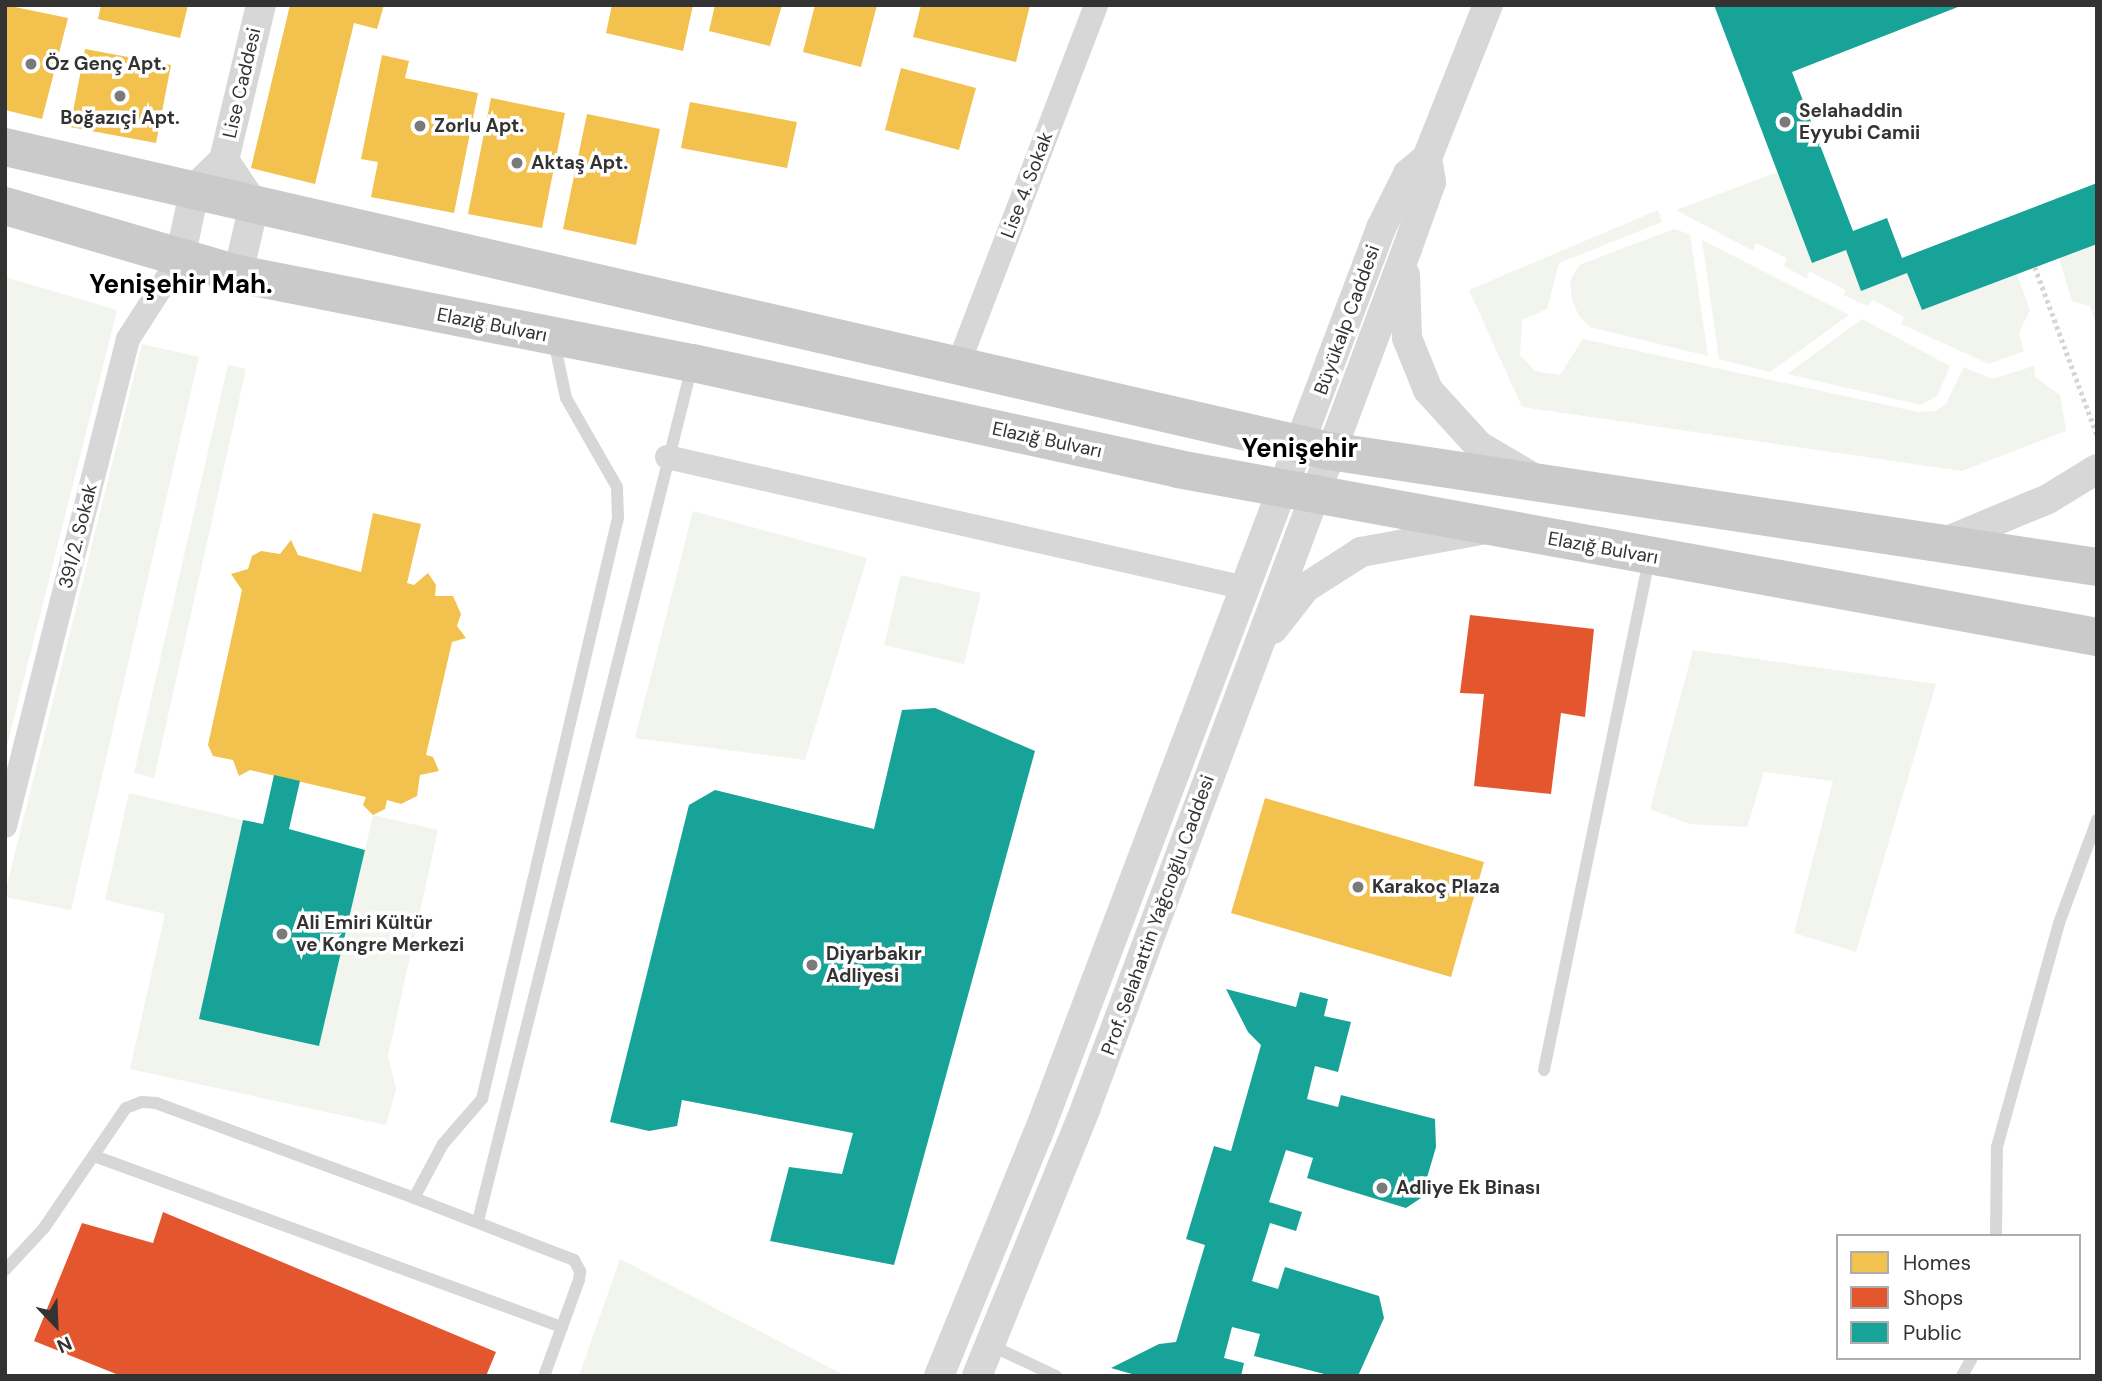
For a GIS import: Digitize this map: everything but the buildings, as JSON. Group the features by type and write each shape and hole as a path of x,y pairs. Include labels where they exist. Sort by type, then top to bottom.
{"main road":[{"path":"5,147 195,188 254,205 1314,448 2097,567"},
{"name":"Elazığ Bulvarı","path":"5,206 238,274 694,363 1296,492 1650,556 2094,629"}],"street":[{"name":"Lise Caddesi","path":"195,188 223,160 261,5"},
{"name":"Lise 4. Sokak","path":"958,365 1096,5"},
{"name":"Büyükalp Caddesi","path":"1314,448 1381,228 1408,174 1427,158 1488,5"},
{"name":"Büyükalp Caddesi","path":"1296,492 1407,249 1431,182 1427,158"},
{"name":"Lise Caddesi","path":"223,160 254,205"},
{"path":"180,258 195,188"},
{"path":"238,274 254,205"},
{"path":"1407,249 1403,296 1407,338 1428,390 1479,446 1546,485"},
{"name":"391/2. Sokak","path":"5,826 128,339 180,258"},
{"path":"667,457 1245,588"},
{"path":"1940,544 2048,499 2097,469"},
{"name":"Prof. Selahattin Yağcıoğlu Caddesi","path":"939,1376 1038,1134 1245,588 1296,492"},
{"name":"Prof. Selahattin Yağcıoğlu Caddesi","path":"977,1376 1086,1107 1253,658 1296,492"},
{"path":"1253,658 1305,588 1339,563 1391,545 1492,528"}],"lane":[{"path":"414,1198 443,1144 482,1099 618,518 617,487 566,398 553,337"},
{"path":"478,1222 667,457 694,363"},
{"path":"1544,1070 1650,556"},
{"path":"1996,1234 1997,1147 2059,923 2097,820"},
{"path":"5,1270 97,1157 126,1108 142,1102 156,1103 574,1260 580,1271 544,1376"},
{"path":"97,1157 562,1327"},
{"path":"990,1345 1056,1376"},
{"path":"1962,1376 1971,1360"}],"path":[{"path":"2035,267 2097,435"}],"shaded area":[{"path":"1778,172 1812,263 1846,250 1861,290 1907,273 1922,310 2017,274 2030,310 2019,333 2024,351 1989,364 1901,324 1904,317 1873,300 1868,306 1843,295 1846,290 1809,271 1807,279 1784,266 1787,258 1756,243 1753,251 1676,210"},
{"path":"1658,210 1662,222 1559,263 1547,309 1522,320 1520,355 1535,371 1560,375 1583,339 1918,412 1935,411 1946,404 1964,367 1992,379 2034,366 2035,377 2060,395 2066,431 1962,471 1522,407 1469,290"},
{"path":"1674,229 1690,234 1708,356 1590,327 1579,316 1572,300 1570,281 1579,265"},
{"path":"1702,240 1849,315 1770,372 1719,359"},
{"path":"2097,244 2096,324 2090,306 2072,301 2059,258"},
{"path":"5,277 117,310 5,754"},
{"path":"1862,319 1950,366 1937,396 1921,405 1787,374"},
{"path":"142,344 199,357 71,910 5,897 5,893"},
{"path":"228,365 246,369 154,778 134,773"},
{"path":"693,511 867,558 805,760 635,738"},
{"path":"901,575 981,593 964,664 884,645"},
{"path":"1693,650 1936,684 1856,952 1794,933 1833,781 1764,772 1747,827 1689,824 1650,809"},
{"path":"129,793 243,820 200,1019 319,1045 373,815 438,830 388,1056 396,1089 386,1125 130,1069 165,914 105,900"},
{"path":"620,1259 846,1376 579,1376"}],"place":[{"name":"Öz Genç Apt.","path":"31,64"},
{"name":"Boğazıçi Apt.","path":"120,96"},
{"name":"Selahaddin Eyyubi Camii","path":"1785,122"},
{"name":"Zorlu Apt.","path":"420,126"},
{"name":"Aktaş Apt.","path":"517,163"},
{"name":"Karakoç Plaza","path":"1358,887"},
{"name":"Ali Emiri Kültür ve Kongre Merkezi","path":"282,934"},
{"name":"Diyarbakır Adliyesi","path":"812,965"},
{"name":"Adliye Ek Binası","path":"1382,1188"}],"district":[{"name":"Yenişehir Mah.","path":"181,285"},
{"name":"Yenişehir","path":"1300,449"}]}
